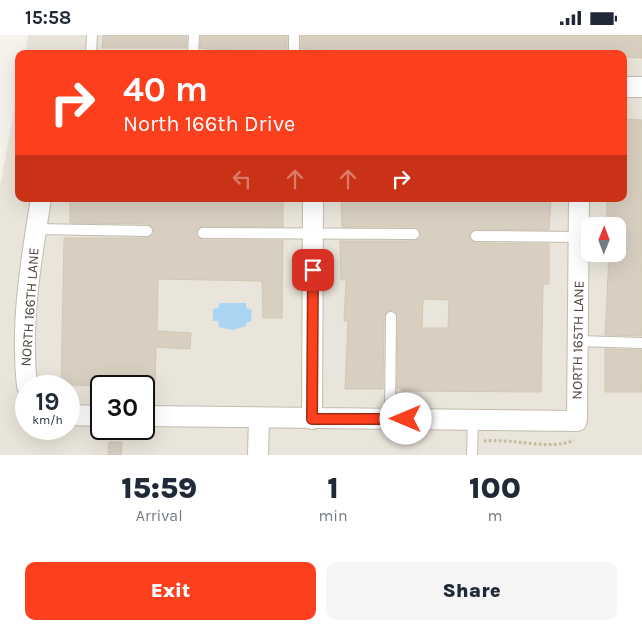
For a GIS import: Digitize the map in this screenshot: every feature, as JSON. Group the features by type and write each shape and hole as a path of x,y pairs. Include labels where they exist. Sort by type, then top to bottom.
{"street":[{"path":"627,87 642,87"},
{"name":"NORTH 166TH LANE","path":"26,375 24,364 29,277 40,202"},
{"path":"312,419 313,202"},
{"name":"NORTH 165TH LANE","path":"577,429 580,202"},
{"path":"155,416 473,420 577,429"},
{"path":"258,455 259,418"}],"lane":[{"path":"91,50 92,35"},
{"path":"193,50 194,35"},
{"path":"294,35 294,50"},
{"path":"36,229 148,231"},
{"path":"203,233 414,234"},
{"path":"476,236 579,237"},
{"path":"390,419 391,317"},
{"path":"578,341 642,343"},
{"path":"472,455 473,420"}],"path":[{"path":"472,442 525,441 550,445 566,443 577,429"}],"shaded area":[{"path":"28,35 642,35 642,455 0,455 0,186 15,107 15,202 627,202 627,50 26,50"}],"water":[{"path":"220,303 246,303 246,308 252,310 251,322 247,322 246,326 233,330 219,327 218,321 213,321 213,309 218,308"}],"building":[{"path":"103,35 187,35 186,48 102,48"},
{"path":"201,35 287,35 286,50 200,48"},
{"path":"301,35 642,35 642,58 627,57 627,50 301,49"},
{"path":"627,119 642,120 642,336 605,335 609,263 626,263 626,217 607,217 607,202 627,202"},
{"path":"70,202 283,202 283,227 203,226 196,232 197,237 203,240 283,240 282,318 263,318 262,281 158,279 157,331 191,333 190,349 156,347 155,386 155,375 90,375 90,385 80,385 80,375 61,375 64,238 147,238 154,232 153,227 147,224 70,223"},
{"path":"341,202 551,202 549,230 476,229 469,235 470,240 476,243 549,244 549,284 543,284 541,392 401,391 401,388 397,388 398,317 392,310 387,311 384,317 383,389 345,389 348,321 344,321 346,280 341,280 340,241 414,241 420,238 421,234 414,227 342,227","holes":["423,299 449,300 448,328 422,328"]},
{"path":"605,349 642,350 642,392 605,392"},
{"path":"109,442 122,442 121,455 108,455"}],"route":[{"path":"313,270 312,419 406,419"}]}
